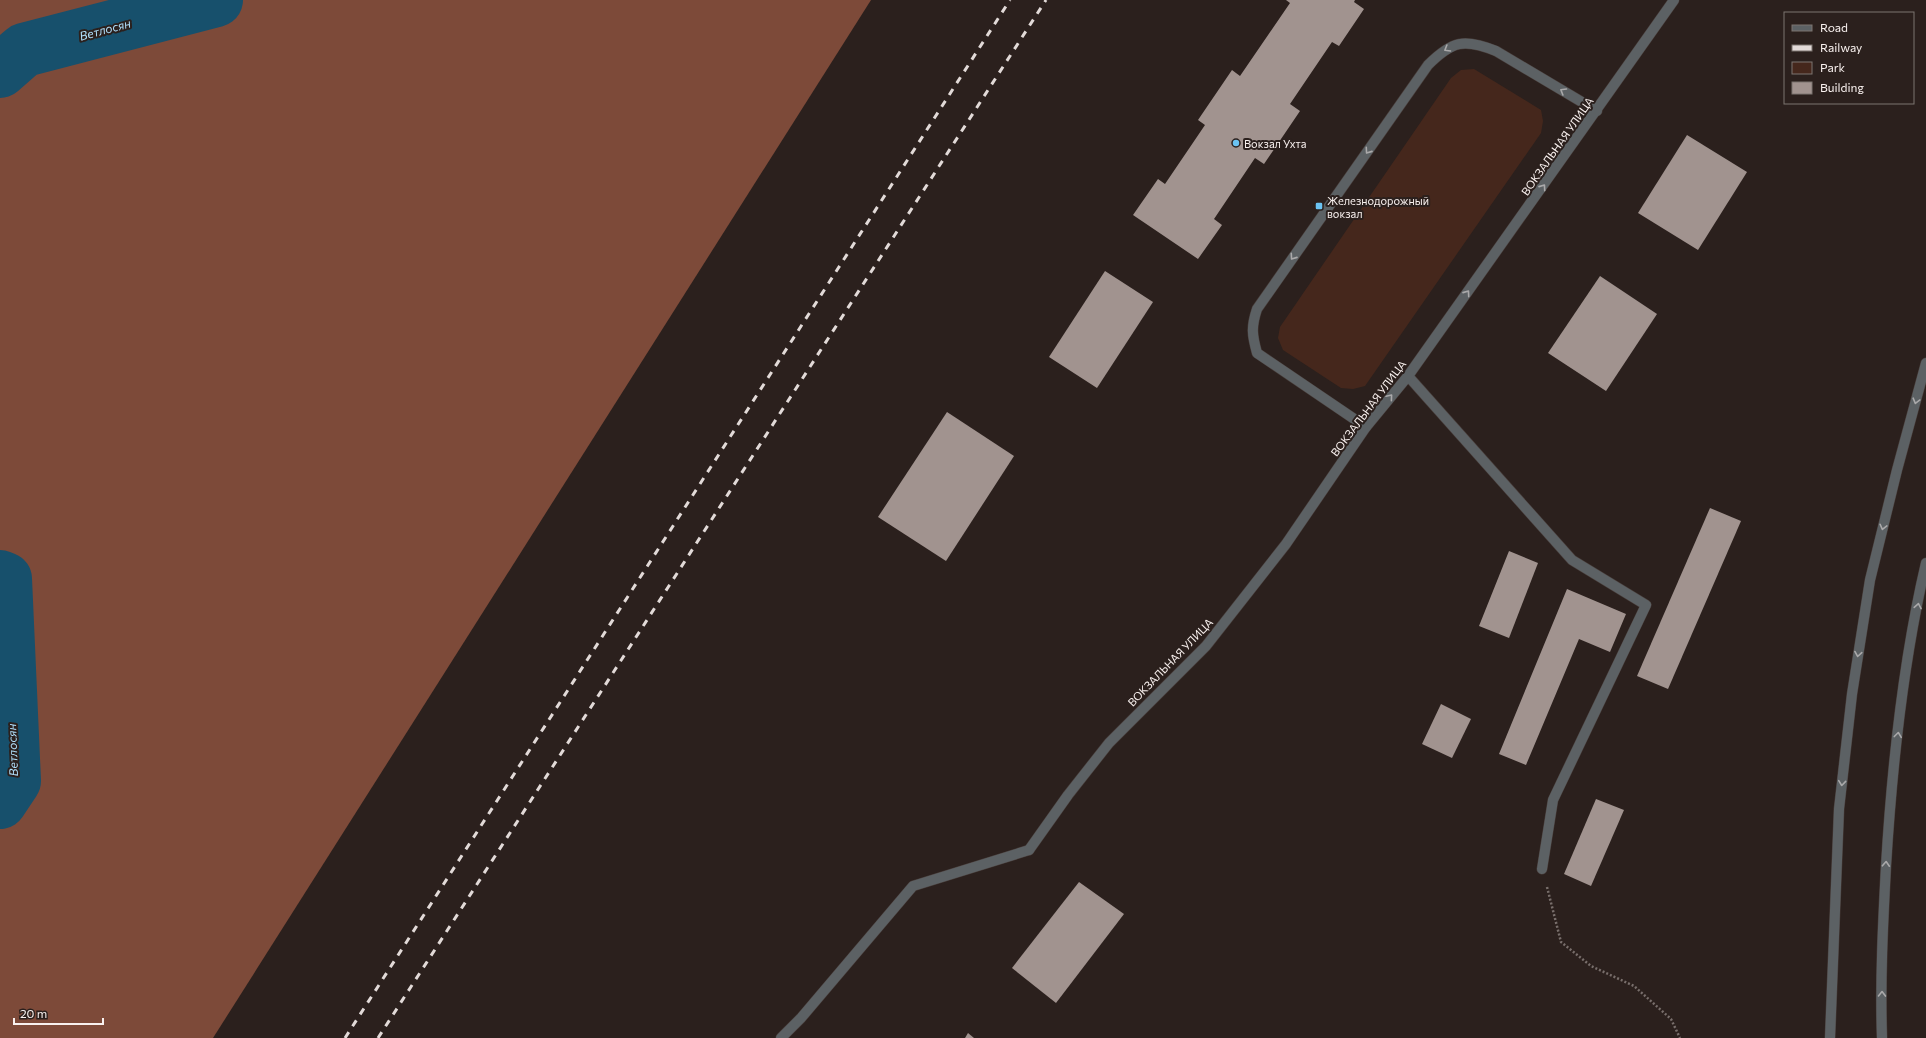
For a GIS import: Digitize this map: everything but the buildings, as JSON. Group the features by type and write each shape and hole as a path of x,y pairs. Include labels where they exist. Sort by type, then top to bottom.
{"street":[{"name":"ВОКЗАЛЬНАЯ УЛИЦА","path":"781,1038 802,1018 913,886 1029,850 1068,795 1109,743 1206,646 1286,544 1366,427 1408,376 1674,0"},
{"path":"1366,427 1257,353 1252,337 1252,324 1257,308 1428,64 1440,53 1455,44 1468,43 1482,45 1496,51 1596,111"},
{"path":"1829,1037 1839,809 1852,694 1870,580 1897,470 1926,363"},
{"path":"1408,376 1572,560 1646,605 1553,800 1542,869"},
{"path":"1882,1035 1883,917 1890,803 1903,692 1926,563"}],"path":[{"path":"1542,869 1561,942 1591,966 1634,986 1671,1019 1680,1038"}],"green space":[{"path":"1474,69 1541,110 1543,121 1541,133 1365,386 1353,389 1341,388 1283,350 1278,338 1280,327 1451,78 1461,70"}],"shaded area":[{"path":"0,0 871,0 213,1038 0,1038"}],"waterway":[{"name":"Ветлосян","path":"0,71 24,50 216,0"},
{"name":"Ветлосян","path":"0,577 5,579 14,781 0,802"}],"railway":[{"path":"345,1038 1010,0"},
{"path":"378,1038 1046,0"}],"place":[{"name":"Вокзал Ухта","path":"1236,143"},
{"name":"Железнодорожный вокзал","path":"1319,206"}]}
